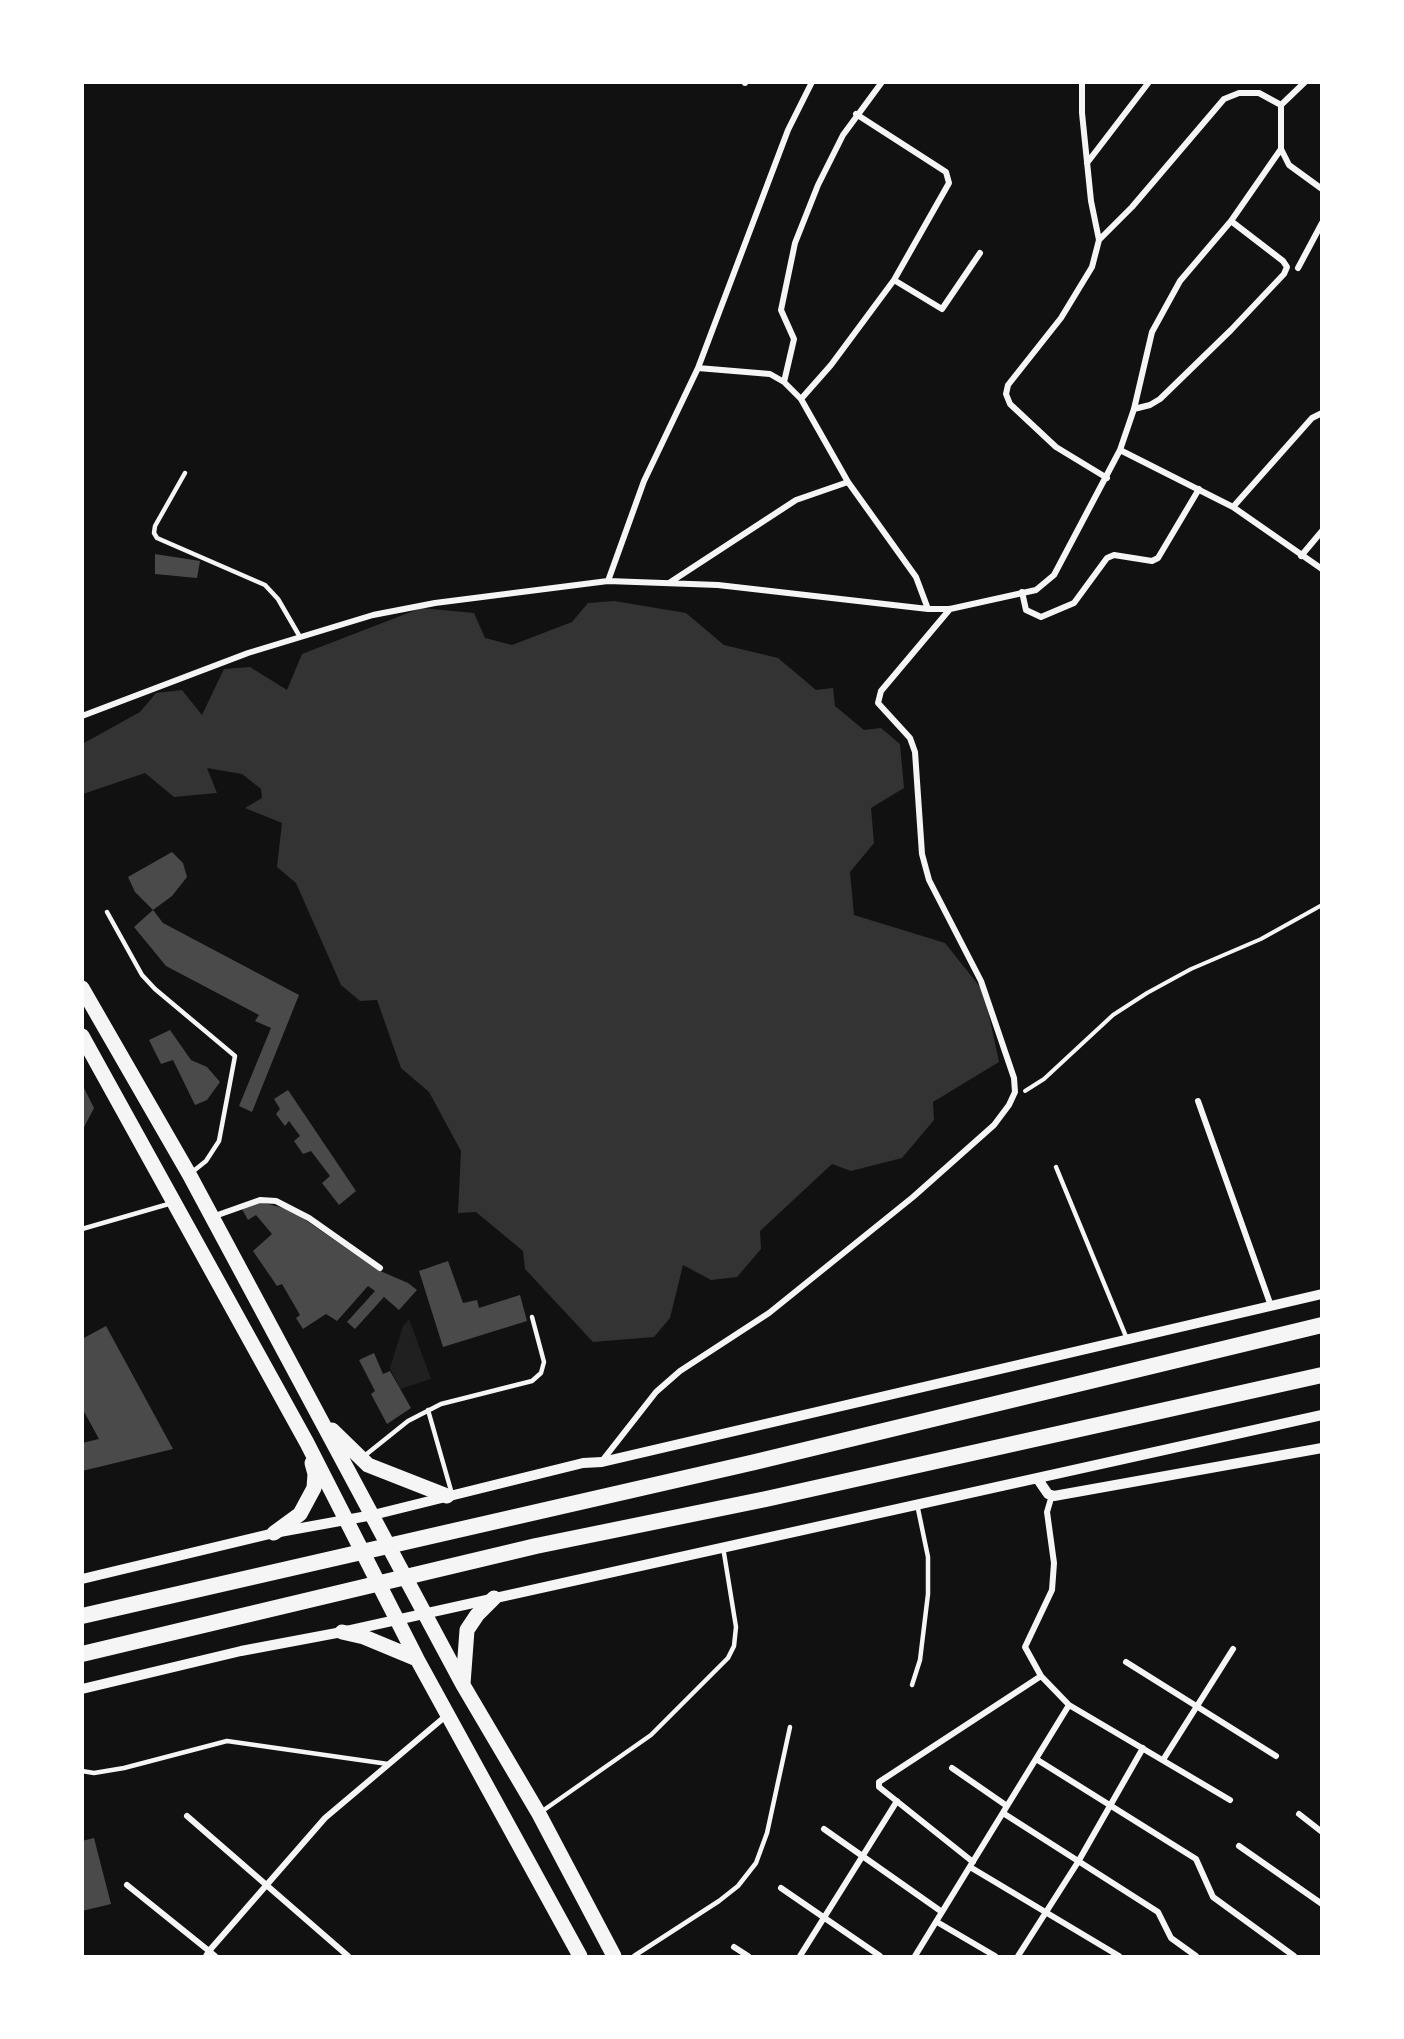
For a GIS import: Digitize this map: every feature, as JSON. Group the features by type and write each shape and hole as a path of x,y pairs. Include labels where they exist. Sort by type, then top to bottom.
{"highway":[{"path":"82,1616 755,1462 1322,1325"},
{"path":"82,1654 536,1546 766,1499 1322,1375"}],"main road":[{"path":"82,988 189,1174 463,1685 539,1814 614,1956"},
{"path":"82,1036 307,1443 417,1659 580,1956"},
{"path":"316,1412 361,1459 389,1475 450,1495"},
{"path":"274,1533 300,1514 314,1488 315,1473 307,1443"},
{"path":"463,1685 468,1630 477,1615 494,1598"},
{"path":"342,1632 364,1637 417,1659"}],"street":[{"path":"608,581 644,481 698,368 788,130 812,82"},
{"path":"784,382 795,339 782,316 782,302 795,243 818,185 856,114 882,82"},
{"path":"1082,82 1082,113 1087,163 1099,240 1092,267 1086,277 1061,318 1008,385 1006,394 1010,404 1056,447 1107,478"},
{"path":"1087,163 1149,82"},
{"path":"1305,83 1281,105 1281,149 1290,165 1322,189"},
{"path":"1099,240 1132,207 1224,99 1239,93 1259,93 1281,105"},
{"path":"801,399 831,365 894,280 915,247 949,183 946,172 856,114"},
{"path":"82,716 248,653 373,615 435,603 608,581 718,585 928,609 950,609 1036,590 1054,575 1107,478 1120,450 1134,409 1152,332 1180,281 1231,221 1281,149"},
{"path":"1134,409 1150,405 1160,399 1231,330 1284,274 1287,267 1283,261 1231,221"},
{"path":"1298,268 1322,223"},
{"path":"894,280 942,309 980,253"},
{"path":"698,368 770,374 784,382 801,399 848,482 916,577 928,609"},
{"path":"1233,507 1312,418 1322,412"},
{"path":"1120,450 1233,507 1322,569"},
{"path":"668,583 796,500 848,482"},
{"path":"1022,592 1026,610 1041,617 1074,603 1107,558 1114,555 1152,561 1158,558 1199,489"},
{"path":"1301,556 1322,531"},
{"path":"602,1462 656,1392 680,1371 769,1313 913,1197 994,1125 1009,1105 1015,1092 1014,1078 981,981 929,880 922,854 915,752 910,738 878,703 881,692 950,609"},
{"path":"1198,1101 1271,1306"},
{"path":"211,1217 260,1200 276,1201 309,1218 380,1268"},
{"path":"82,1579 274,1533 344,1518 373,1515 583,1463 602,1462 1322,1294"},
{"path":"82,1689 241,1651 342,1632 1322,1415"},
{"path":"1052,1496 1137,1483 1322,1448"},
{"path":"1036,1478 1052,1496"},
{"path":"1052,1496 1047,1512 1054,1563 1052,1590 1025,1647 1041,1676 1069,1705 1230,1800"},
{"path":"1163,1760 1233,1649"},
{"path":"1126,1662 1276,1756"},
{"path":"1041,1676 882,1778 879,1787 972,1864 1119,1956"},
{"path":"915,1956 1069,1705"},
{"path":"207,1954 325,1818 448,1714"},
{"path":"1018,1956 1078,1862 1143,1748"},
{"path":"1036,1758 1196,1859 1213,1897 1294,1956"},
{"path":"952,1768 1007,1806"},
{"path":"800,1956 860,1856 897,1801"},
{"path":"1003,1813 1158,1912 1171,1938 1196,1956"},
{"path":"1299,1814 1322,1832"},
{"path":"187,1816 348,1956"},
{"path":"824,1829 942,1912"},
{"path":"1239,1846 1322,1904"},
{"path":"127,1885 207,1954 215,1956"},
{"path":"781,1888 880,1956"},
{"path":"937,1922 995,1956"},
{"path":"734,1947 748,1956"}],"lane":[{"path":"185,472 155,526 154,533 157,538 265,585 278,599 300,637"},
{"path":"107,912 142,975 155,989 235,1056 219,1141 206,1161 189,1174"},
{"path":"1056,1167 1127,1339"},
{"path":"82,1229 175,1203"},
{"path":"361,1459 408,1421 441,1404 532,1381 541,1373 544,1362 532,1317"},
{"path":"428,1410 450,1495"},
{"path":"912,1685 920,1660 928,1594 927,1557 917,1504"},
{"path":"539,1814 651,1735 728,1658 734,1646 736,1627 723,1546"},
{"path":"634,1956 719,1901 738,1886 756,1863 767,1833 790,1727"},
{"path":"82,1771 94,1773 124,1768 227,1741 388,1764"}],"path":[{"path":"1015,1092 1032,1088 1044,1079 1113,1015 1147,993 1191,969 1261,939 1322,905"}],"shaded area":[{"path":"614,601 686,613 724,645 778,658 816,690 833,688 835,706 864,730 881,728 900,744 904,788 871,808 874,843 850,872 854,915 945,943 984,992 999,1062 933,1102 934,1120 902,1158 851,1171 832,1164 760,1231 761,1249 737,1277 711,1280 683,1265 670,1318 654,1337 593,1342 525,1269 523,1251 476,1212 458,1213 461,1151 429,1092 401,1068 377,1000 360,1001 341,985 296,883 277,867 282,823 245,808 262,798 261,789 242,774 207,768 217,793 174,797 145,773 83,794 82,744 140,712 156,693 182,690 202,715 224,669 250,667 287,690 302,654 421,608 474,613 485,638 512,645 572,622 588,603"},
{"path":"409,1319 431,1379 400,1389 390,1368 403,1326"}],"building":[{"path":"155,554 200,561 197,578 155,574"},
{"path":"172,852 183,863 187,877 172,896 153,910 135,892 128,877"},
{"path":"153,910 163,923 299,995 252,1112 239,1106 271,1028 255,1021 259,1015 166,966 134,927"},
{"path":"170,1030 191,1060 207,1067 220,1082 207,1100 195,1105 173,1060 161,1064 149,1040"},
{"path":"82,1084 94,1108 82,1131"},
{"path":"288,1090 356,1191 339,1205 322,1183 330,1176 311,1151 303,1154 294,1141 300,1136 289,1121 285,1126 276,1114 280,1109 274,1099"},
{"path":"260,1202 291,1210 378,1270 408,1283 417,1290 399,1310 384,1297 355,1329 347,1322 375,1291 368,1286 337,1321 326,1314 303,1329 296,1318 300,1315 282,1284 277,1286 253,1251 272,1234 256,1215 248,1220 242,1209"},
{"path":"448,1261 463,1303 477,1300 479,1308 520,1295 527,1321 443,1347 419,1271"},
{"path":"106,1326 173,1449 82,1471 82,1443 99,1439 82,1408 82,1339"},
{"path":"374,1353 383,1374 390,1371 411,1408 387,1424 371,1394 375,1391 359,1360"},
{"path":"94,1838 111,1904 82,1911 82,1841"}]}
